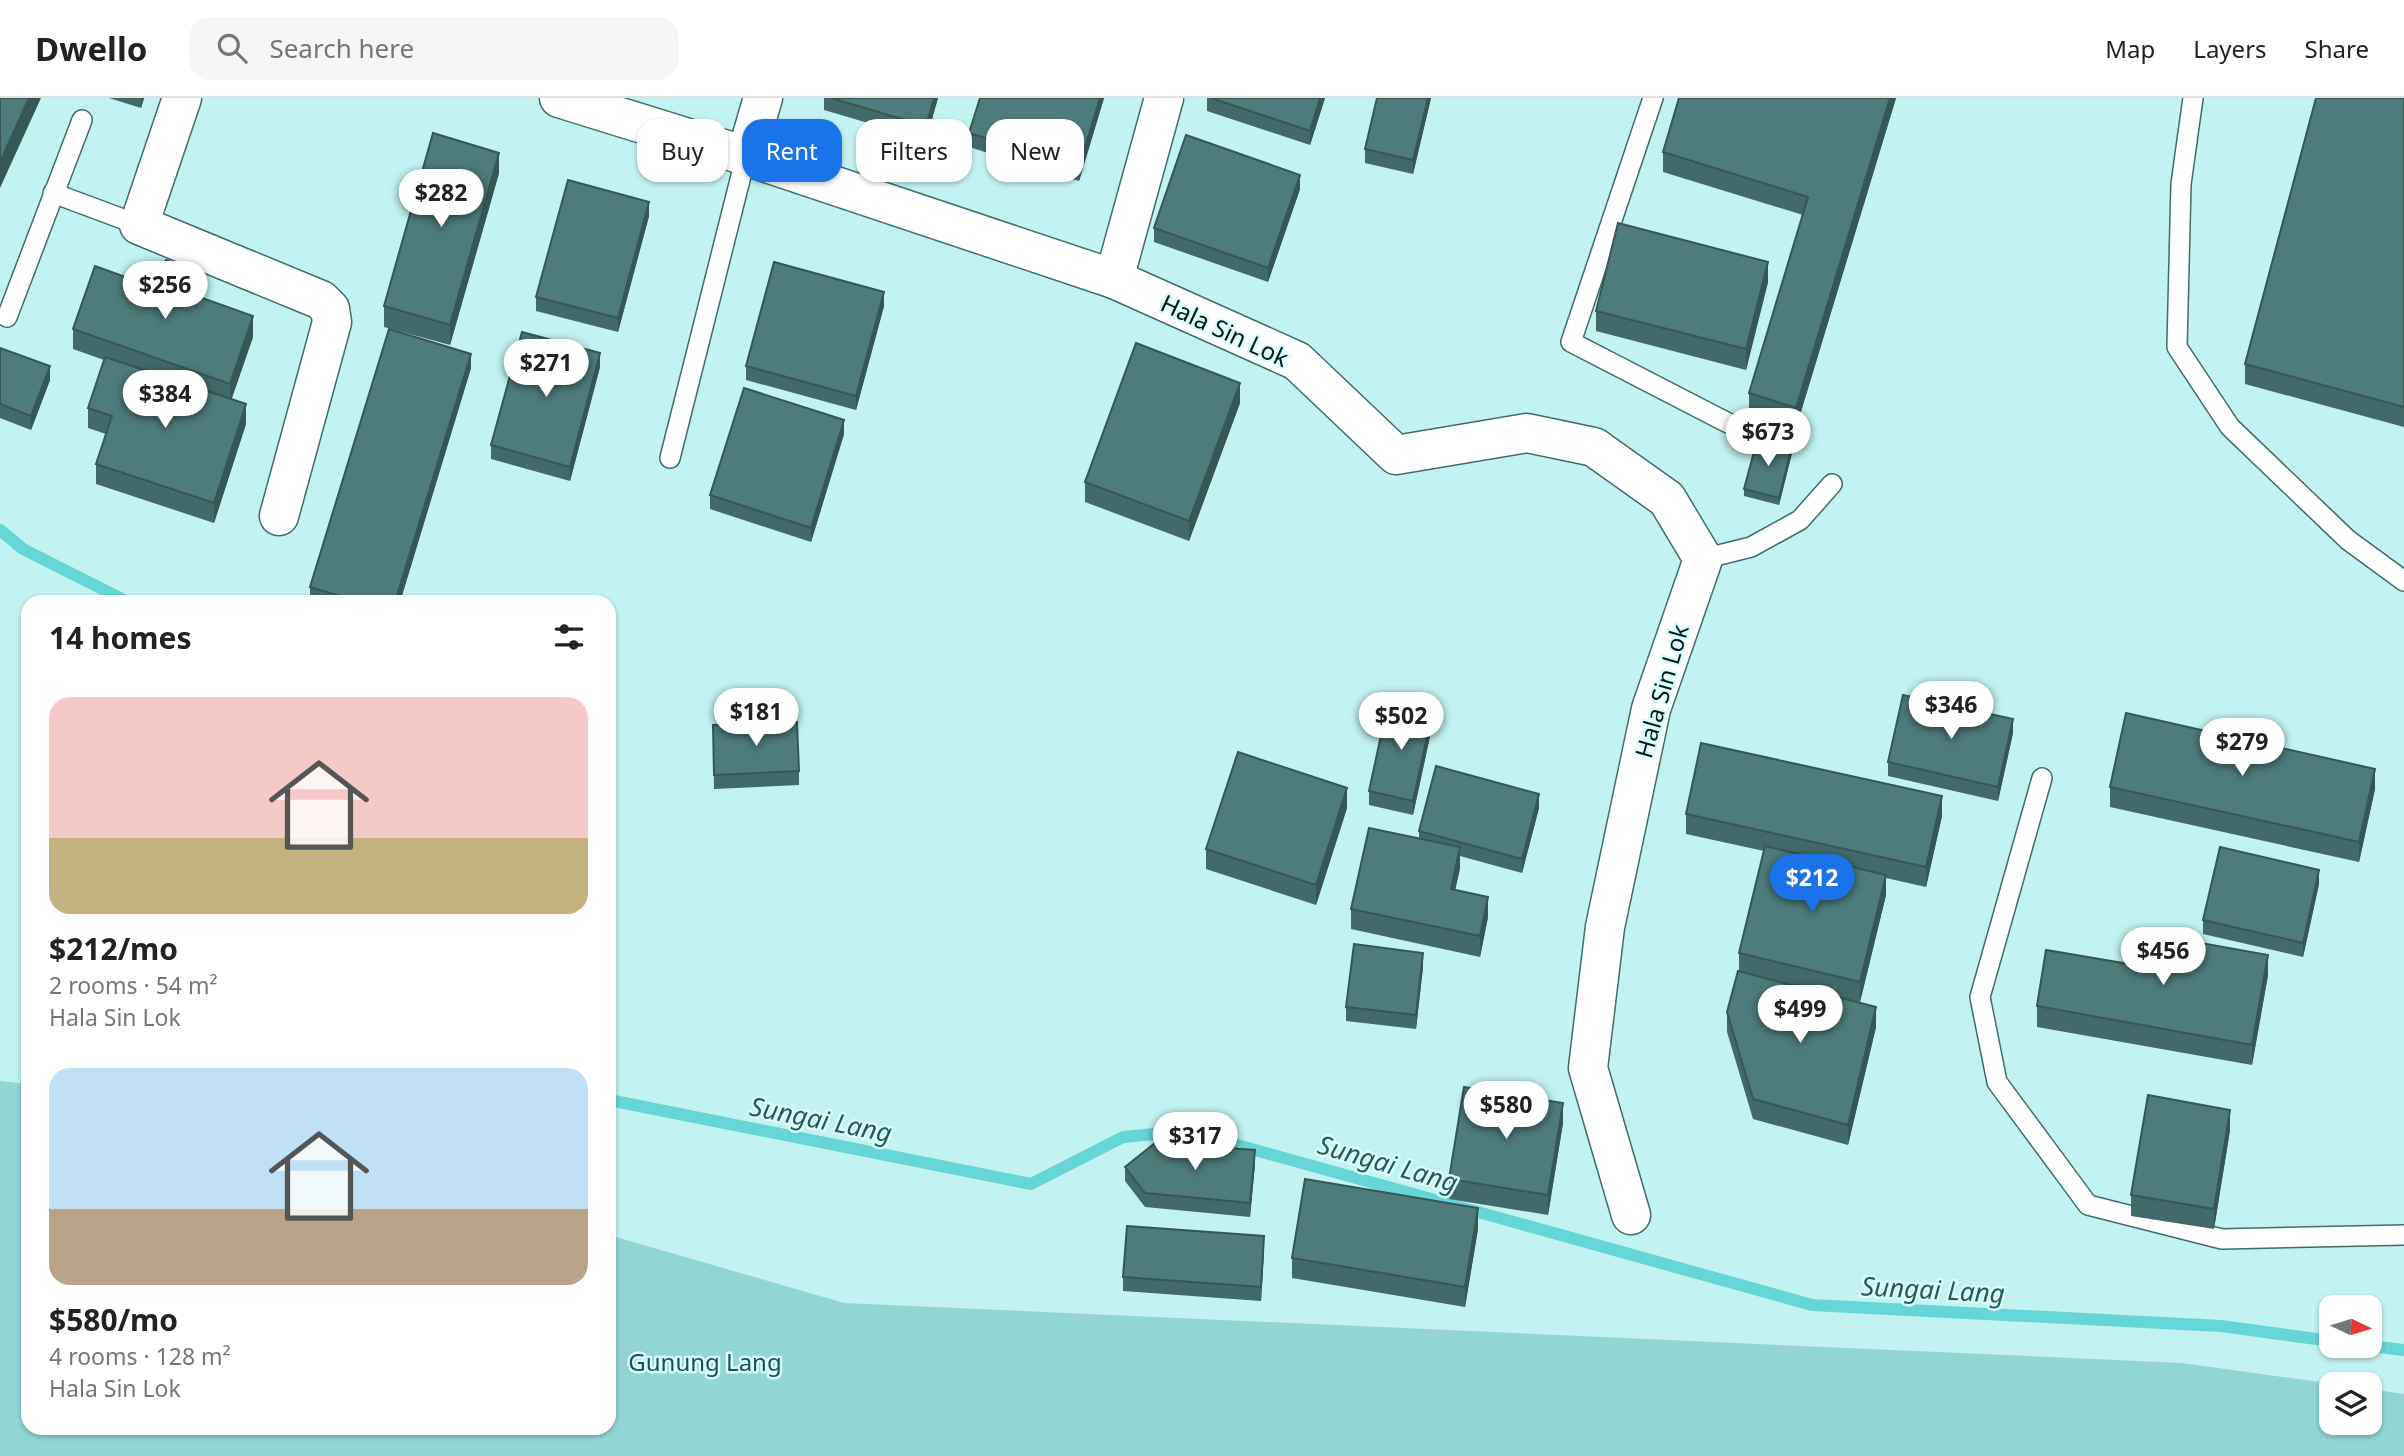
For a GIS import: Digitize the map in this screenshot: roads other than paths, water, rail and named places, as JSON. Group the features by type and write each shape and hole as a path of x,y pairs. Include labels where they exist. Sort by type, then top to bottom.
{"street":[{"path":"182,98 138,225 321,300 330,309 332,322 279,516"},
{"name":"Hala Sin Lok","path":"559,98 742,155"},
{"path":"756,119 762,98"},
{"path":"1114,279 1164,98"},
{"name":"Hala Sin Lok","path":"824,182 1114,279 1297,362 1396,455 1527,433 1594,447 1667,499 1703,559 1651,709 1605,927 1588,1068 1631,1215"}],"lane":[{"path":"1653,98 1571,342 1728,424"},
{"path":"2193,98 2181,184 2177,347 2230,427 2348,540 2404,581"},
{"path":"7,317 82,120"},
{"path":"670,458 742,172"},
{"path":"53,193 138,225"},
{"path":"1703,559 1751,547 1800,520 1832,484"},
{"path":"2042,778 1980,997 1997,1082 2088,1205 2222,1239 2404,1235"}],"waterway":[{"name":"Sungai Lang","path":"0,530 23,549 114,595"},
{"name":"Sungai Lang","path":"616,1101 1031,1184 1123,1137 1187,1131 1812,1305 2221,1326 2319,1339"},
{"name":"Sungai Lang","path":"2382,1347 2404,1350"}],"park label":[{"name":"Gunung Lang","path":"705,1361"}]}
